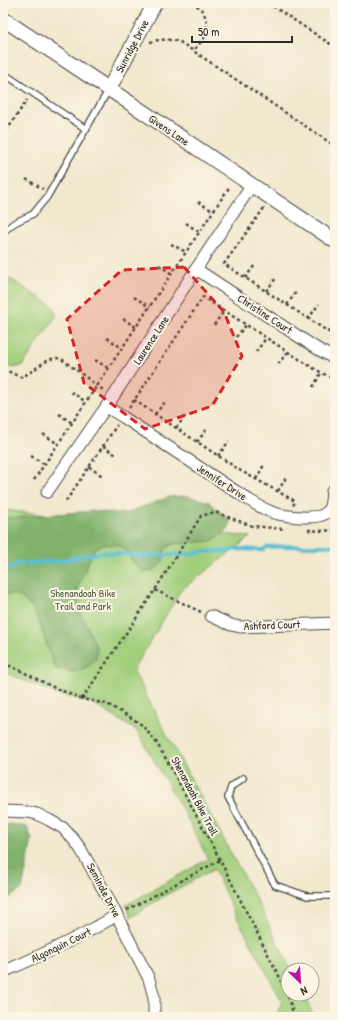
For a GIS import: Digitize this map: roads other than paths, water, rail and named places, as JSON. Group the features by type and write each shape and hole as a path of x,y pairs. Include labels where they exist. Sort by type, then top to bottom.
{"street":[{"name":"Sunridge Drive","path":"109,89 155,3"},
{"name":"Givens Lane","path":"3,19 109,89 248,190 335,241"},
{"name":"Laurence Lane","path":"47,492 107,407 248,190"},
{"name":"Christine Court","path":"196,269 335,359"},
{"name":"Jennifer Drive","path":"107,407 255,505 274,512 296,516 320,516 325,514 329,509 332,491"},
{"name":"Ashford Court","path":"211,616 231,625 240,627 335,623"},
{"name":"Seminole Drive","path":"3,811 33,813 50,820 63,828 74,840 86,857 149,979 154,997 154,1017"},
{"name":"Algonquin Court","path":"3,972 56,948 117,915"}],"lane":[{"path":"3,74 86,129"},
{"path":"3,232 14,224 33,214 47,197 109,89"},
{"path":"243,778 231,787 228,797 275,885 307,896 335,896"}],"waterway":[{"path":"3,568 11,568 17,564 59,561 103,552 139,556 195,554 199,552 231,551 235,549 263,550 267,547 331,546 335,544"}],"park label":[{"name":"Shenandoah Bike Trail and Park","path":"83,599"}]}
